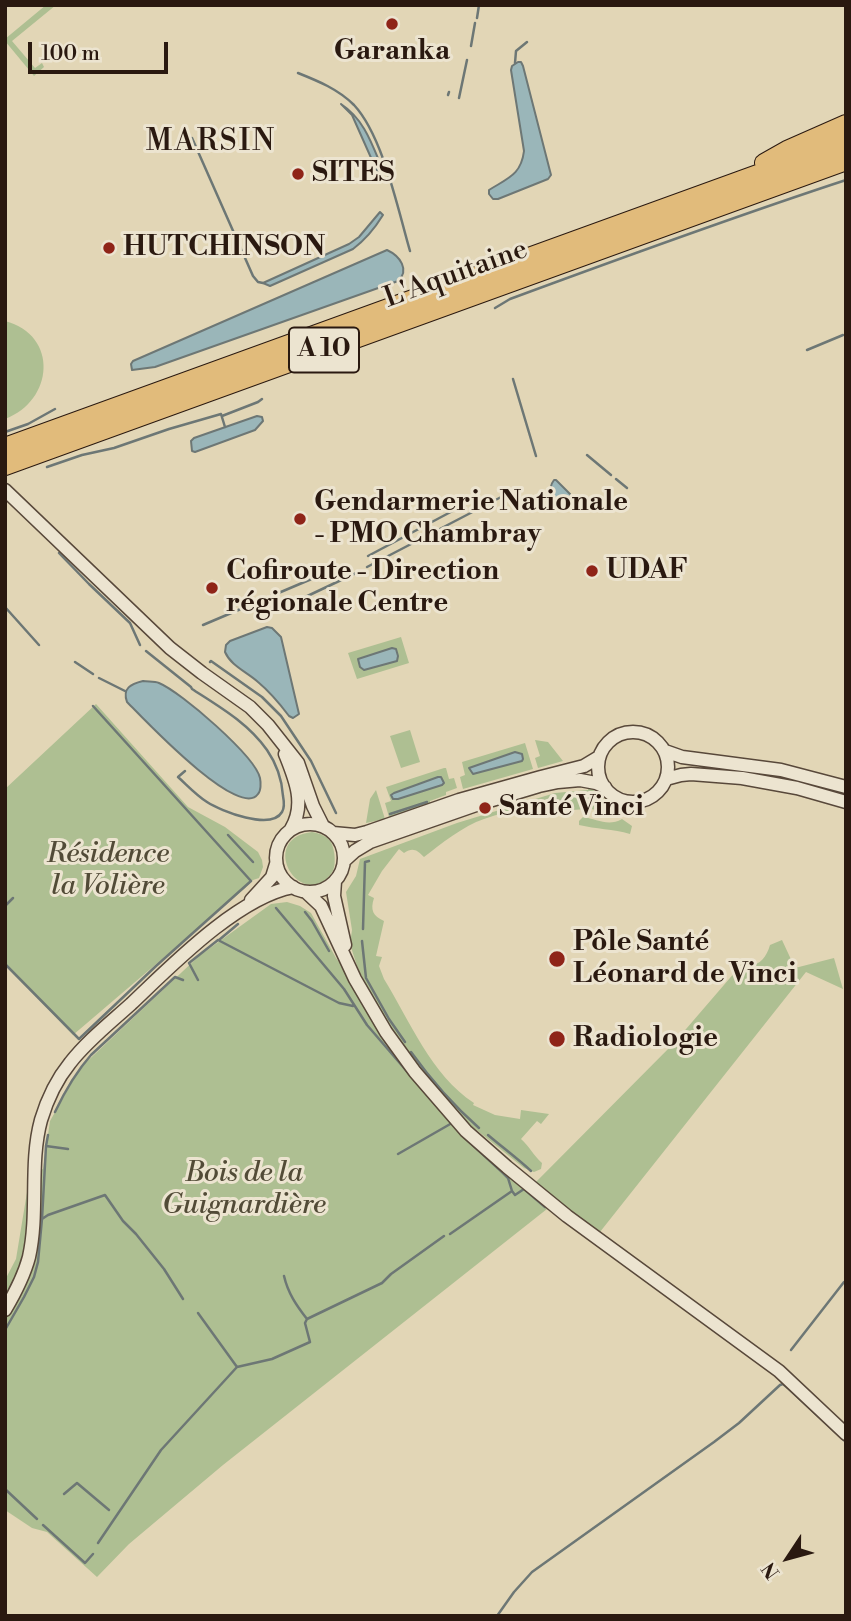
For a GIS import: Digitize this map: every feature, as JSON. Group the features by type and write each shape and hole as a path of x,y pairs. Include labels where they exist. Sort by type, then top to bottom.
{"highway":[{"path":"724,186 787,149 846,124"},
{"name":"L'Aquitaine","path":"5,447 846,142"},
{"name":"L'Aquitaine","path":"5,466 846,161"}],"street":[{"path":"7,492 170,648 250,707 298,763 313,806 342,846 344,861 335,881 322,890 306,892"},
{"path":"344,861 370,842 479,804 568,781 586,781 605,787 620,799 629,802 641,801 651,797 666,779 668,760 659,743 651,737 633,732 622,733 613,738 602,750 598,768 605,787"},
{"path":"241,911 272,877 277,848 297,818 298,796 294,778 278,737"},
{"path":"664,751 681,757 781,770 846,787"},
{"path":"290,830 306,824 355,835 470,797 584,766 600,757"},
{"path":"666,779 691,774 742,778 797,788 846,802"},
{"path":"276,863 282,877 293,887 306,892 321,906 363,994 400,1053 434,1096 466,1130 549,1201 779,1371 846,1434"},
{"path":"335,881 334,896 347,960"},
{"path":"5,1310 20,1284 29,1255 36,1144 41,1119 54,1087 70,1063 175,962 241,911 274,892 293,887"}],"green space":[{"path":"46,5 56,5 12,41 35,68 42,63 44,67 34,76 5,39"},
{"path":"5,321 23,328 35,340 42,353 44,368 41,384 33,398 21,410 5,419"},
{"path":"401,637 409,663 357,679 348,653"},
{"name":"Résidence la Volière","path":"96,704 188,807 225,827 258,852 263,867 259,878 253,880 73,1035 5,964 5,789"},
{"path":"410,730 420,762 401,768 390,736"},
{"path":"535,740 548,742 563,761 538,768 535,758 540,756"},
{"path":"525,743 533,769 463,789 460,777 465,775 462,762"},
{"path":"444,768 449,779 454,778 457,788 430,803 389,817 385,803 391,801 386,787"},
{"path":"588,787 620,808 615,812 571,810 570,803 537,806 484,819 460,831 424,857 415,850 404,853 399,849 368,895 374,898 372,906 375,915 384,921 376,956 382,957 379,966 384,979 433,1063 445,1078 474,1103 473,1105 495,1115 520,1119 521,1110 549,1114 541,1124 537,1121 521,1139 542,1163 541,1169 534,1172 524,1168 469,1124 400,1043 373,1000 357,966 350,944 352,930 346,892 356,876 360,859 457,823 555,793 588,790"},
{"path":"376,790 385,819 366,823 370,799"},
{"path":"583,817 607,822 622,819 632,826 630,834 579,825"},
{"path":"312,832 323,835 331,842 335,863 331,874 319,883 308,884 297,879 289,870 285,858 287,847 296,837"},
{"name":"Bois de la Guignardière","path":"287,902 311,913 346,971 371,1020 408,1073 531,1187 674,1043 742,964 760,962 770,945 782,940 795,968 834,958 843,989 806,972 596,1237 547,1209 223,1465 129,1544 97,1577 47,1532 32,1528 5,1510 5,1280 16,1259 30,1174 43,1169 50,1121 80,1068 199,956 271,904"}],"water":[{"path":"518,62 523,66 551,175 548,179 493,199 489,190 517,171 524,151 511,70"},
{"path":"341,104 356,117 366,133 381,171 376,169 352,115"},
{"path":"380,212 383,215 377,225 353,249 270,286 263,283 349,244 359,237"},
{"path":"387,250 402,264 402,277 398,281 155,367 132,370 133,361"},
{"path":"257,416 262,417 263,421 255,430 192,451 191,441 194,438"},
{"path":"554,480 570,494 561,506 552,494"},
{"path":"267,627 281,637 299,714 293,718 262,686 231,661 225,652 230,641"},
{"path":"396,649 397,661 364,670 360,667 358,659"},
{"path":"143,681 157,682 169,689 199,711 232,741 255,768 260,780 258,794 247,798 231,793 191,763 151,726 127,702 126,697 129,687"},
{"path":"515,752 522,754 522,761 473,774 469,768"},
{"path":"441,777 444,783 442,785 398,799 393,799 391,795 394,793"}],"waterway":[{"path":"477,18 479,5"},
{"path":"471,46 475,23"},
{"path":"515,63 516,51 527,42"},
{"path":"459,98 467,60"},
{"path":"298,73 341,94 364,118 388,174 410,251"},
{"path":"192,138 253,276 263,283"},
{"path":"495,308 510,299 593,268 846,180"},
{"path":"807,350 843,335"},
{"path":"513,379 536,456"},
{"path":"222,416 262,399"},
{"path":"5,432 28,424 55,409"},
{"path":"47,467 221,414 225,427"},
{"path":"587,455 611,475"},
{"path":"616,479 627,488"},
{"path":"367,567 505,495"},
{"path":"368,556 460,507"},
{"path":"59,553 130,623 140,645"},
{"path":"203,625 328,572"},
{"path":"299,600 356,573"},
{"path":"5,607 39,645"},
{"path":"146,651 192,689 233,716 259,740 278,772 284,800 283,810 268,820 246,818 223,810 203,799 178,777 185,771"},
{"path":"75,662 93,674"},
{"path":"210,662 262,697 281,716 311,761 336,813"},
{"path":"99,678 125,691"},
{"path":"5,964 79,1039 251,881 93,706"},
{"path":"390,814 427,802"},
{"path":"228,835 253,862"},
{"path":"363,929 365,862 369,861"},
{"path":"5,906 13,898"},
{"path":"276,908 344,989 367,1025 448,1119"},
{"path":"305,912 329,951"},
{"path":"219,940 238,924"},
{"path":"198,980 189,963 218,940 339,1003 353,1006"},
{"path":"362,941 366,978 405,1042"},
{"path":"55,1112 71,1082 91,1055 175,977 183,980"},
{"path":"411,1052 443,1092 479,1128"},
{"path":"398,1154 452,1123"},
{"path":"5,1330 34,1277 38,1262 48,1135"},
{"path":"488,1135 531,1171"},
{"path":"464,1137 508,1178 512,1191"},
{"path":"46,1146 68,1149"},
{"path":"450,1234 512,1191 515,1195 524,1189 545,1207"},
{"path":"42,1219 105,1195 123,1221 164,1269 183,1299"},
{"path":"98,1543 161,1450 237,1367 272,1359 310,1342 305,1323 307,1319 382,1283 444,1236"},
{"path":"284,1276 293,1299 307,1319"},
{"path":"791,1350 844,1282"},
{"path":"198,1313 237,1367"},
{"path":"497,1616 532,1572 714,1442 780,1385 783,1384 789,1389 846,1442"},
{"path":"64,1494 77,1483 109,1510"},
{"path":"5,1489 37,1519"},
{"path":"43,1525 85,1563 93,1554"}],"place":[{"name":"Garanka","path":"392,24"},
{"name":"SITES","path":"298,174"},
{"name":"HUTCHINSON","path":"109,248"},
{"name":"Gendarmerie Nationale - PMO Chambray","path":"300,519"},
{"name":"UDAF","path":"592,571"},
{"name":"Cofiroute - Direction régionale Centre","path":"212,588"},
{"name":"Santé Vinci","path":"485,808"},
{"name":"Pôle Santé Léonard de Vinci","path":"557,959"},
{"name":"Radiologie","path":"557,1039"}],"district":[{"name":"MARSIN","path":"211,143"}]}
